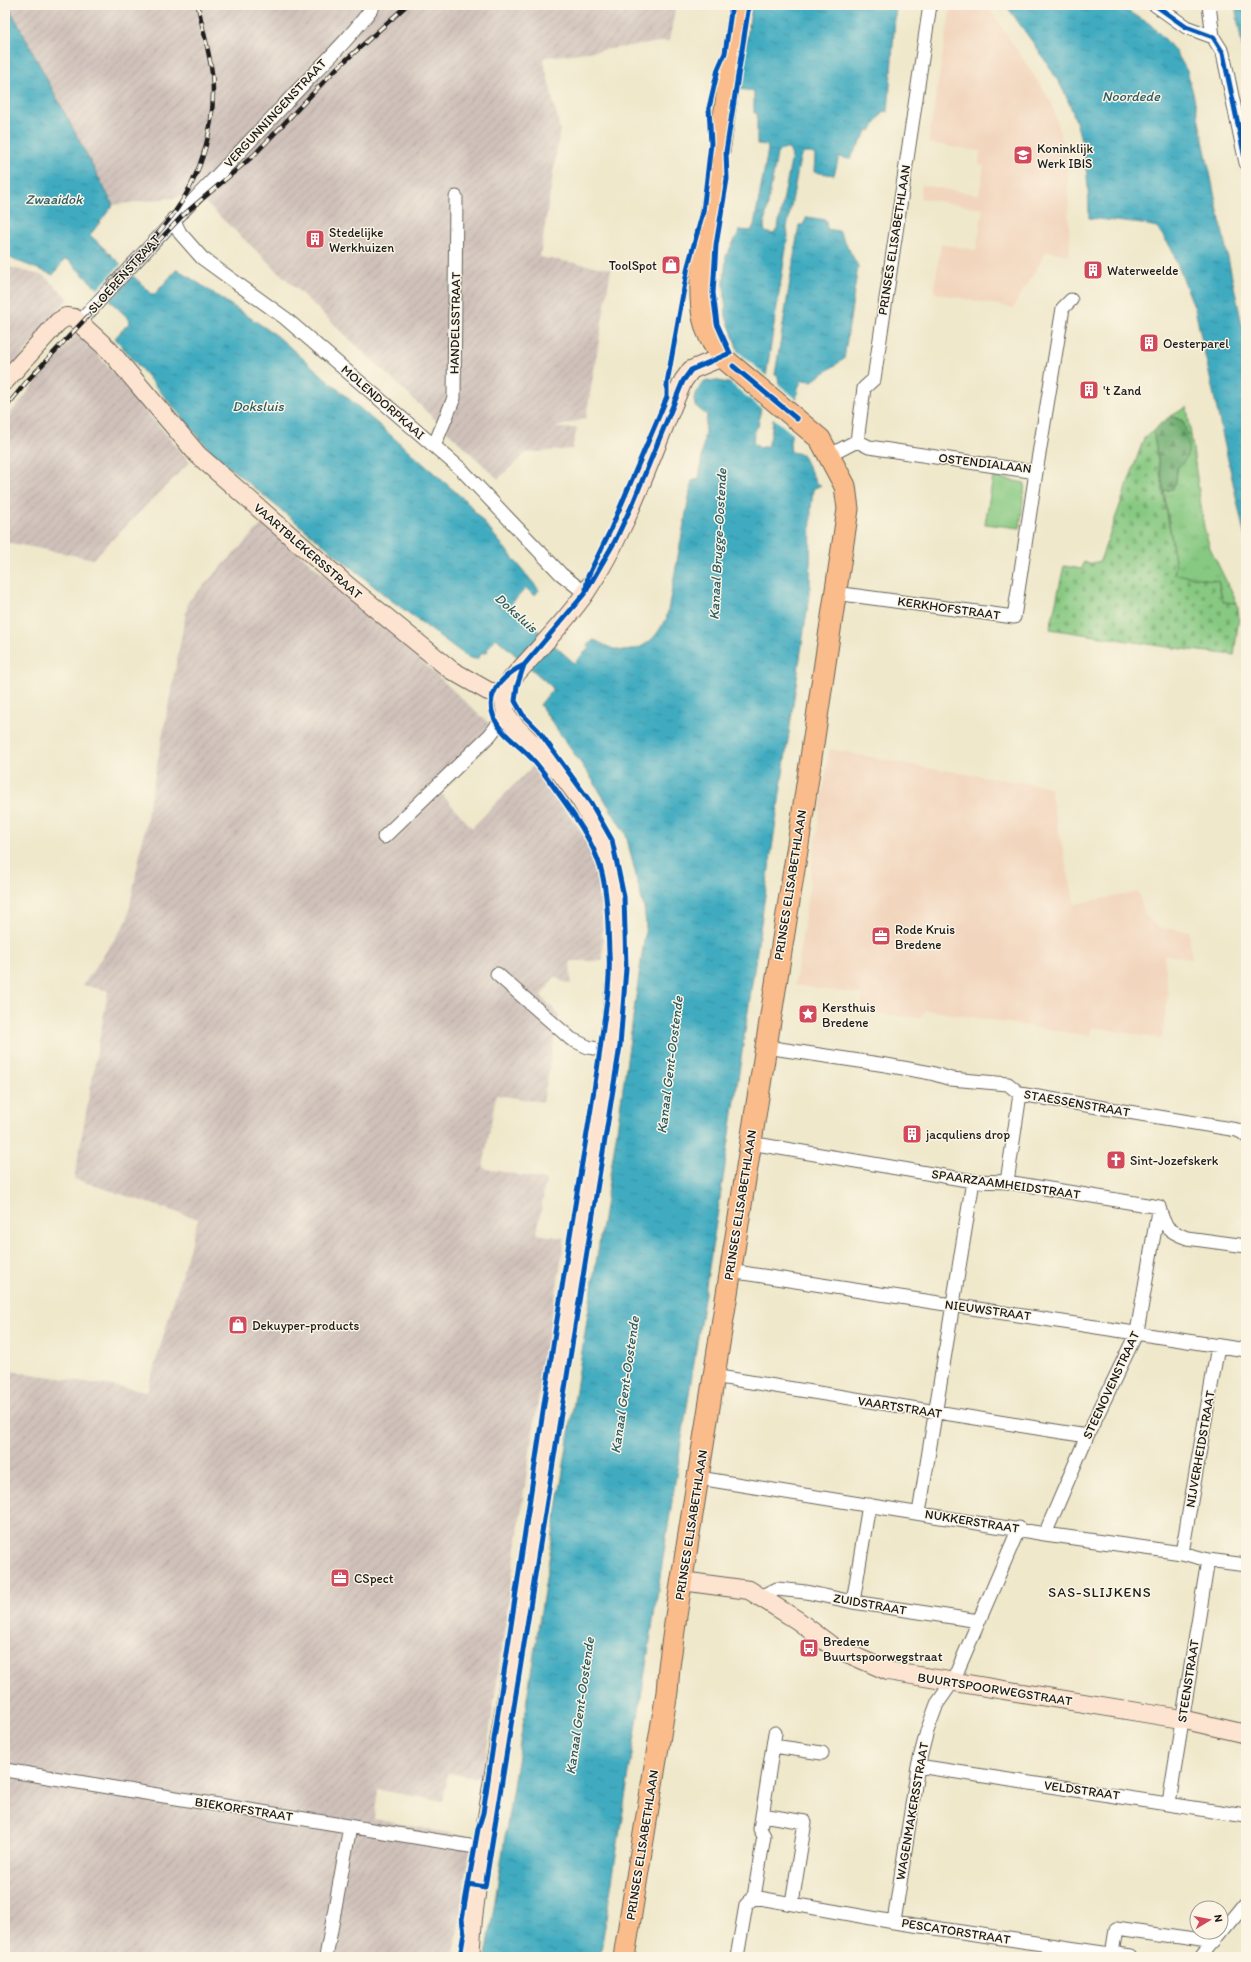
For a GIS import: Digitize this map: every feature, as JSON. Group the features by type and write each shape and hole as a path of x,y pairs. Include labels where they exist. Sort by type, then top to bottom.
{"main road":[{"name":"PRINSES ELISABETHLAAN","path":"624,1957 667,1692 669,1667 699,1478 713,1376 766,1047 848,509 845,486 830,455 820,439 727,362 716,349 704,326 701,312 701,278 740,5"}],"street":[{"name":"VERGUNNINGENSTRAAT","path":"174,219 350,34 374,5"},
{"name":"PRINSES ELISABETHLAAN","path":"857,441 864,388 874,379 930,5"},
{"path":"1155,5 1186,27 1213,37"},
{"path":"1209,5 1213,37 1223,54 1246,163"},
{"name":"HANDELSSTRAAT","path":"434,446 454,398 456,197"},
{"name":"SLOEPENSTRAAT","path":"5,382 62,319 74,318 79,323 174,219"},
{"name":"MOLENDORPKAAI","path":"174,219 180,233 202,258 285,318 462,470 561,574 585,593"},
{"name":"OSTENDIALAAN","path":"857,441 869,447 1036,472 1063,308 1071,300"},
{"name":"VAARTBLEKERSSTRAAT","path":"79,323 109,350 198,455 348,586 451,670 488,691 503,694"},
{"path":"470,1957 473,1918 482,1848 549,1430 563,1327 607,1051 617,965 617,913 611,868 598,830 560,772 514,725 506,714 503,694 509,682 585,593 615,541 633,503 683,381 691,370 727,362"},
{"path":"830,455 857,441"},
{"name":"KERKHOFSTRAAT","path":"835,593 1014,617 1036,472"},
{"path":"384,838 490,735 506,714"},
{"path":"497,974 571,1039 588,1046 607,1051"},
{"name":"STAESSENSTRAAT","path":"766,1047 886,1064 931,1073 951,1079 1008,1084 1020,1094 1237,1130 1244,1133 1246,1136"},
{"path":"1007,1182 1020,1094"},
{"name":"SPAARZAAMHEIDSTRAAT","path":"750,1143 973,1181 1007,1182 1159,1207"},
{"path":"919,1513 973,1181"},
{"path":"1159,1207 1164,1224 1180,1236 1246,1246"},
{"name":"STEENOVENSTRAAT","path":"1046,1534 1087,1436 1137,1332 1159,1207"},
{"name":"NIEUWSTRAAT","path":"730,1271 1137,1332 1246,1350"},
{"name":"NIJVERHEIDSTRAAT","path":"1182,1553 1218,1346"},
{"name":"VAARTSTRAAT","path":"713,1376 1087,1436"},
{"name":"NUKKERSTRAAT","path":"699,1478 868,1506 1019,1528 1046,1534 1182,1553 1208,1560 1246,1565"},
{"path":"853,1602 868,1506"},
{"name":"WAGENMAKERSSTRAAT","path":"894,1922 918,1766 931,1718 945,1692 953,1681 1019,1528"},
{"name":"STEENSTRAAT","path":"1169,1803 1181,1719 1208,1560"},
{"name":"BUURTSPOORWEGSTRAAT","path":"682,1581 749,1590 763,1596 833,1647 888,1671 1181,1719 1246,1734"},
{"name":"ZUIDSTRAAT","path":"763,1596 777,1590 806,1592 853,1602 979,1621"},
{"path":"737,1957 746,1905 754,1897 764,1836 760,1829 774,1739 822,1753"},
{"name":"VELDSTRAAT","path":"918,1766 1169,1803 1246,1816"},
{"name":"BIEKORFSTRAAT","path":"5,1770 482,1848"},
{"path":"762,1814 805,1822 792,1903"},
{"path":"326,1957 350,1827"},
{"name":"PESCATORSTRAAT","path":"754,1897 894,1922 1130,1957"},
{"path":"1202,1957 1215,1943 1246,1903"},
{"path":"1112,1955 1116,1929 1215,1943"}],"shaded area":[{"path":"8,5 676,5 669,41 543,58 560,130 540,257 611,269 586,418 555,428 577,428 572,449 526,453 498,479 197,195 113,205"},
{"name":"Koninklijk Werk IBIS","path":"951,5 987,5 1052,103 1067,158 1070,255 1047,251 1013,308 935,293 934,289 941,244 976,250 983,209 920,198 922,185 979,195 984,166 979,164 980,151 928,143"},
{"path":"5,266 44,276 68,298 5,377"},
{"path":"78,332 190,462 93,559 5,542 5,420"},
{"path":"263,523 385,627 500,734 441,793 472,828 533,766 578,827 589,845 598,871 602,913 603,961 570,961 571,984 563,982 555,977 541,996 559,1015 543,1102 496,1095 483,1168 546,1180 537,1234 565,1238 530,1450 483,1778 448,1773 443,1801 378,1790 374,1819 472,1837 454,1957 5,1957 5,1370 147,1391 198,1219 74,1179 108,991 83,985 127,921 188,602"},
{"path":"829,749 922,767 1049,787 1075,904 1139,892 1144,914 1159,928 1189,931 1192,959 1164,955 1168,995 1162,1039 1092,1027 1091,1036 926,1010 920,1018 873,1013 861,1011 863,995 795,985"}],"green space":[{"path":"1187,407 1204,527 1210,548 1237,603 1223,602 1218,581 1174,574 1176,566 1164,491 1173,489 1176,481 1183,421 1171,416"},
{"path":"1171,416 1183,421 1189,447 1186,458 1177,468 1176,482 1173,489 1164,491 1153,432 1162,422"},
{"path":"1153,432 1176,566 1174,574 1218,581 1223,602 1237,603 1239,616 1234,655 1174,648 1050,629 1064,566 1082,569 1084,562 1089,564 1100,561 1144,438"},
{"path":"993,477 1025,483 1020,528 985,524"}],"water":[{"path":"5,5 8,5 113,205 90,235 152,294 155,294 177,269 276,335 467,502 539,590 534,596 526,588 510,605 574,663 589,648 587,645 594,640 617,650 633,650 646,644 652,639 661,628 664,621 666,621 692,481 699,479 707,415 695,406 694,398 702,383 721,381 733,384 738,350 726,316 724,283 726,256 740,230 751,231 754,225 768,150 767,145 757,144 757,113 754,113 754,91 739,89 752,5 896,5 888,112 883,111 871,131 868,130 850,159 839,157 834,175 814,172 815,156 812,153 804,153 800,158 787,228 788,236 758,427 755,429 753,443 760,448 767,446 770,440 779,384 778,376 775,375 799,225 803,225 807,217 826,220 827,229 839,231 858,266 844,359 812,381 802,380 798,388 790,444 791,452 802,454 817,484 821,485 813,489 811,509 810,590 728,1147 600,1957 486,1957 616,1137 644,941 646,924 644,908 626,835 594,782 540,705 552,690 552,687 496,638 485,654 483,652 477,659 469,658 387,597 212,453 115,338 130,322 129,319 68,260 64,260 53,275 5,256","holes":["782,149 789,149 792,156 778,227 774,234 765,232 764,226 777,154"]},
{"name":"Noordede","path":"1006,5 1117,5 1150,24 1176,52 1187,71 1193,93 1246,343 1246,542 1195,309 1171,248 1157,227 1089,218 1086,168 1080,135 1069,103 1049,67"},
{"path":"1235,5 1246,5 1246,68"}],"pier":[{"path":"122,263 134,274 109,301 97,290"},
{"path":"736,350 767,376 762,409 730,383"},
{"path":"777,383 799,401 794,435 772,417"}],"railway":[{"path":"109,285 149,243 172,216 192,184 205,148 212,111 213,92 211,64 198,5"},
{"path":"11,401 28,380 182,216 253,156 336,69 407,5"},
{"path":"5,409 14,397"}],"cycle path":[{"path":"586,589 588,576 610,531 667,397 667,383 688,266 703,212 711,144 709,108 718,69 725,53 732,5"},
{"path":"468,1884 485,1887 620,1046 626,968 624,897 612,840 591,803 538,730 523,715 515,701 517,686 524,665 585,593 615,541 633,503 683,381 691,370 730,353 717,324 713,293 716,245 727,179 726,152 749,5"},
{"path":"1155,5 1186,27 1213,37 1223,53 1246,163"},
{"path":"733,366 797,419"},
{"path":"460,1957 464,1933 462,1919 478,1829 483,1813 558,1313 607,1002 609,977 608,921 605,889 601,869 593,848 576,818 537,764 504,732 499,726 492,711 491,703 495,689 511,673 524,665"}],"place":[{"name":"Koninklijk Werk IBIS","path":"1023,155"},
{"name":"Stedelijke Werkhuizen","path":"315,239"},
{"name":"ToolSpot","path":"671,265"},
{"name":"Waterweelde","path":"1093,270"},
{"name":"Oesterparel","path":"1149,343"},
{"name":"'t Zand","path":"1089,390"},
{"name":"Rode Kruis Bredene","path":"881,936"},
{"name":"Kersthuis Bredene","path":"808,1014"},
{"name":"jacquliens drop","path":"912,1134"},
{"name":"Sint-Jozefskerk","path":"1116,1160"},
{"name":"Dekuyper-products","path":"238,1325"},
{"name":"CSpect","path":"340,1578"},
{"name":"Bredene Buurtspoorwegstraat","path":"809,1648"}],"district":[{"name":"SAS-SLIJKENS","path":"1100,1592"}],"water label":[{"name":"Zwaaidok","path":"54,199"},
{"name":"Doksluis","path":"258,406"},
{"name":"Kanaal Brugge-Oostende","path":"718,544"},
{"name":"Doksluis","path":"516,613"},
{"name":"Kanaal Gent-Oostende","path":"670,1065"},
{"name":"Kanaal Gent-Oostende","path":"625,1385"},
{"name":"Kanaal Gent-Oostende","path":"580,1706"}]}
